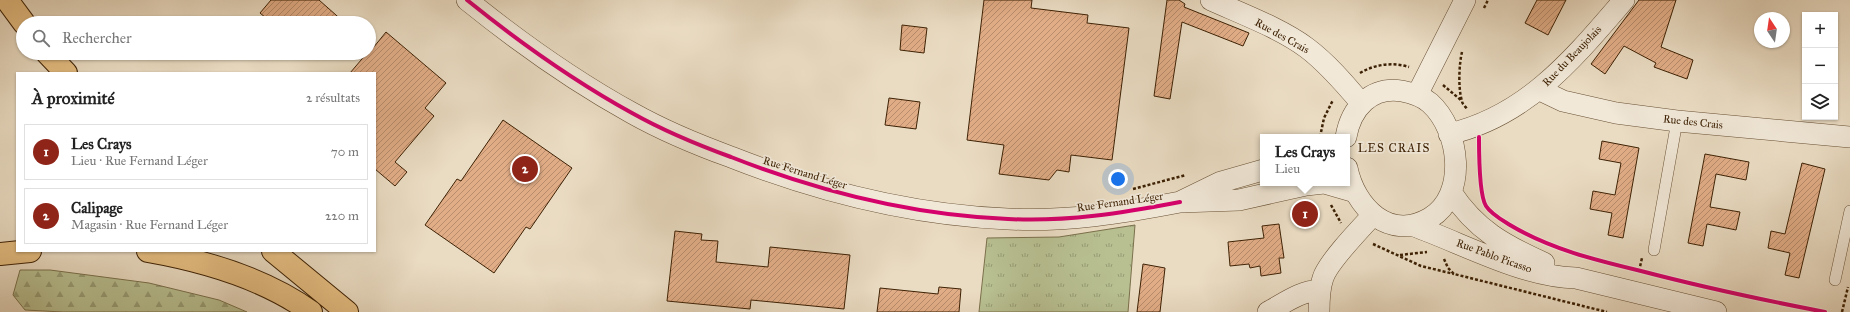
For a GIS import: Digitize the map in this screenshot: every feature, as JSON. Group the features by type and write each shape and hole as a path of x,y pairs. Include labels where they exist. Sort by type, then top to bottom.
{"highway":[{"path":"7,0 19,16"},
{"path":"54,60 65,72"},
{"path":"0,254 20,252"},
{"path":"152,252 206,264 248,278 311,312"},
{"path":"274,252 347,312"}],"street":[{"name":"Rue Fernand Léger","path":"467,0 506,32 633,114 701,146 767,171 849,196 956,215 1010,219 1081,217 1142,209 1223,192 1260,172"},
{"name":"Rue des Crais","path":"1211,0 1270,27 1307,48 1345,84 1361,103"},
{"path":"1418,95 1427,74 1465,0"},
{"name":"Rue du Beaujolais","path":"1449,134 1493,119 1540,90 1585,45 1624,0"},
{"path":"1346,134 1351,118 1361,103 1372,95 1397,90 1418,95 1435,108 1441,116 1449,134 1456,165 1451,192 1442,207 1434,216 1414,226 1392,225 1373,215 1359,200 1350,177"},
{"name":"Rue des Crais","path":"1540,90 1563,101 1616,113 1677,121 1850,137"},
{"name":"Rue Fernand Léger","path":"1223,192 1238,200 1303,186"},
{"name":"Rue Fernand Léger","path":"1334,186 1355,192"},
{"name":"Rue Pablo Picasso","path":"1451,192 1468,215 1495,238 1576,278"},
{"path":"1319,312 1320,291 1323,277 1328,267 1373,215"},
{"name":"Rue Pablo Picasso","path":"1414,226 1530,269 1558,277 1576,278 1716,312"},
{"path":"1268,312 1304,293 1312,290 1320,291"}],"lane":[{"path":"1654,250 1677,121"},
{"path":"1835,280 1850,211"}],"path":[{"path":"1482,13 1488,0"},
{"path":"1464,49 1459,67 1459,80 1462,101 1469,112"},
{"path":"1479,142 1480,184 1484,202"},
{"path":"1132,189 1190,174"},
{"path":"1370,242 1421,266 1454,274"},
{"path":"1551,246 1685,282"},
{"path":"1399,255 1421,254 1433,251"},
{"path":"1715,290 1825,312"}],"green space":[{"path":"1135,225 1128,312 979,312 987,238 1059,237"},
{"path":"20,270 50,270 149,283 219,300 247,312 63,312 25,310 13,295"}],"building":[{"path":"271,0 319,0 337,16 264,16 260,13"},
{"path":"984,0 1032,0 1031,8 1088,15 1087,23 1129,28 1112,160 1071,155 1069,172 1057,170 1049,180 999,174 1004,145 967,140"},
{"path":"1167,0 1179,0 1185,4 1184,7 1249,33 1243,46 1182,22 1170,99 1154,96"},
{"path":"1537,0 1566,0 1548,35 1525,23"},
{"path":"1639,0 1676,0 1661,47 1693,60 1687,79 1654,67 1656,63 1624,46 1605,74 1591,64"},
{"path":"902,25 927,28 924,53 900,50"},
{"path":"386,32 446,83 425,108 434,116 395,162 407,172 395,186 376,170 376,72 351,72 361,60 376,60 376,44"},
{"path":"889,98 920,102 916,129 885,125"},
{"path":"503,120 572,168 530,229 526,227 494,273 425,225 457,179 461,181"},
{"path":"1602,141 1639,148 1623,238 1608,235 1612,213 1590,209 1593,191 1615,195 1621,163 1599,159"},
{"path":"1705,154 1749,162 1746,180 1716,174 1710,207 1740,212 1736,230 1707,224 1703,246 1688,243"},
{"path":"1802,163 1825,169 1799,278 1785,275 1790,253 1768,248 1771,231 1785,234"},
{"path":"1279,224 1284,258 1279,258 1281,273 1261,276 1260,266 1250,268 1249,264 1230,266 1228,242 1264,238 1262,226"},
{"path":"675,231 702,234 701,240 718,241 716,262 768,267 770,247 850,255 844,309 751,300 750,309 667,301"},
{"path":"1143,264 1165,268 1160,312 1137,312"},
{"path":"939,287 961,289 959,312 877,312 880,288 938,294"}],"cycle path":[{"path":"467,0 547,60 610,101 644,120 681,137 765,170 832,191 867,200 937,213 972,217 1030,220 1094,216 1180,202"},
{"path":"1479,137 1479,163 1482,193 1486,206 1497,217 1525,233 1541,241 1573,253 1607,263 1710,288 1825,312"}],"place":[{"name":"Calipage","path":"525,169"},
{"name":"Les Crays","path":"1305,214"}],"district":[{"name":"LES CRAIS","path":"1394,148"}]}
